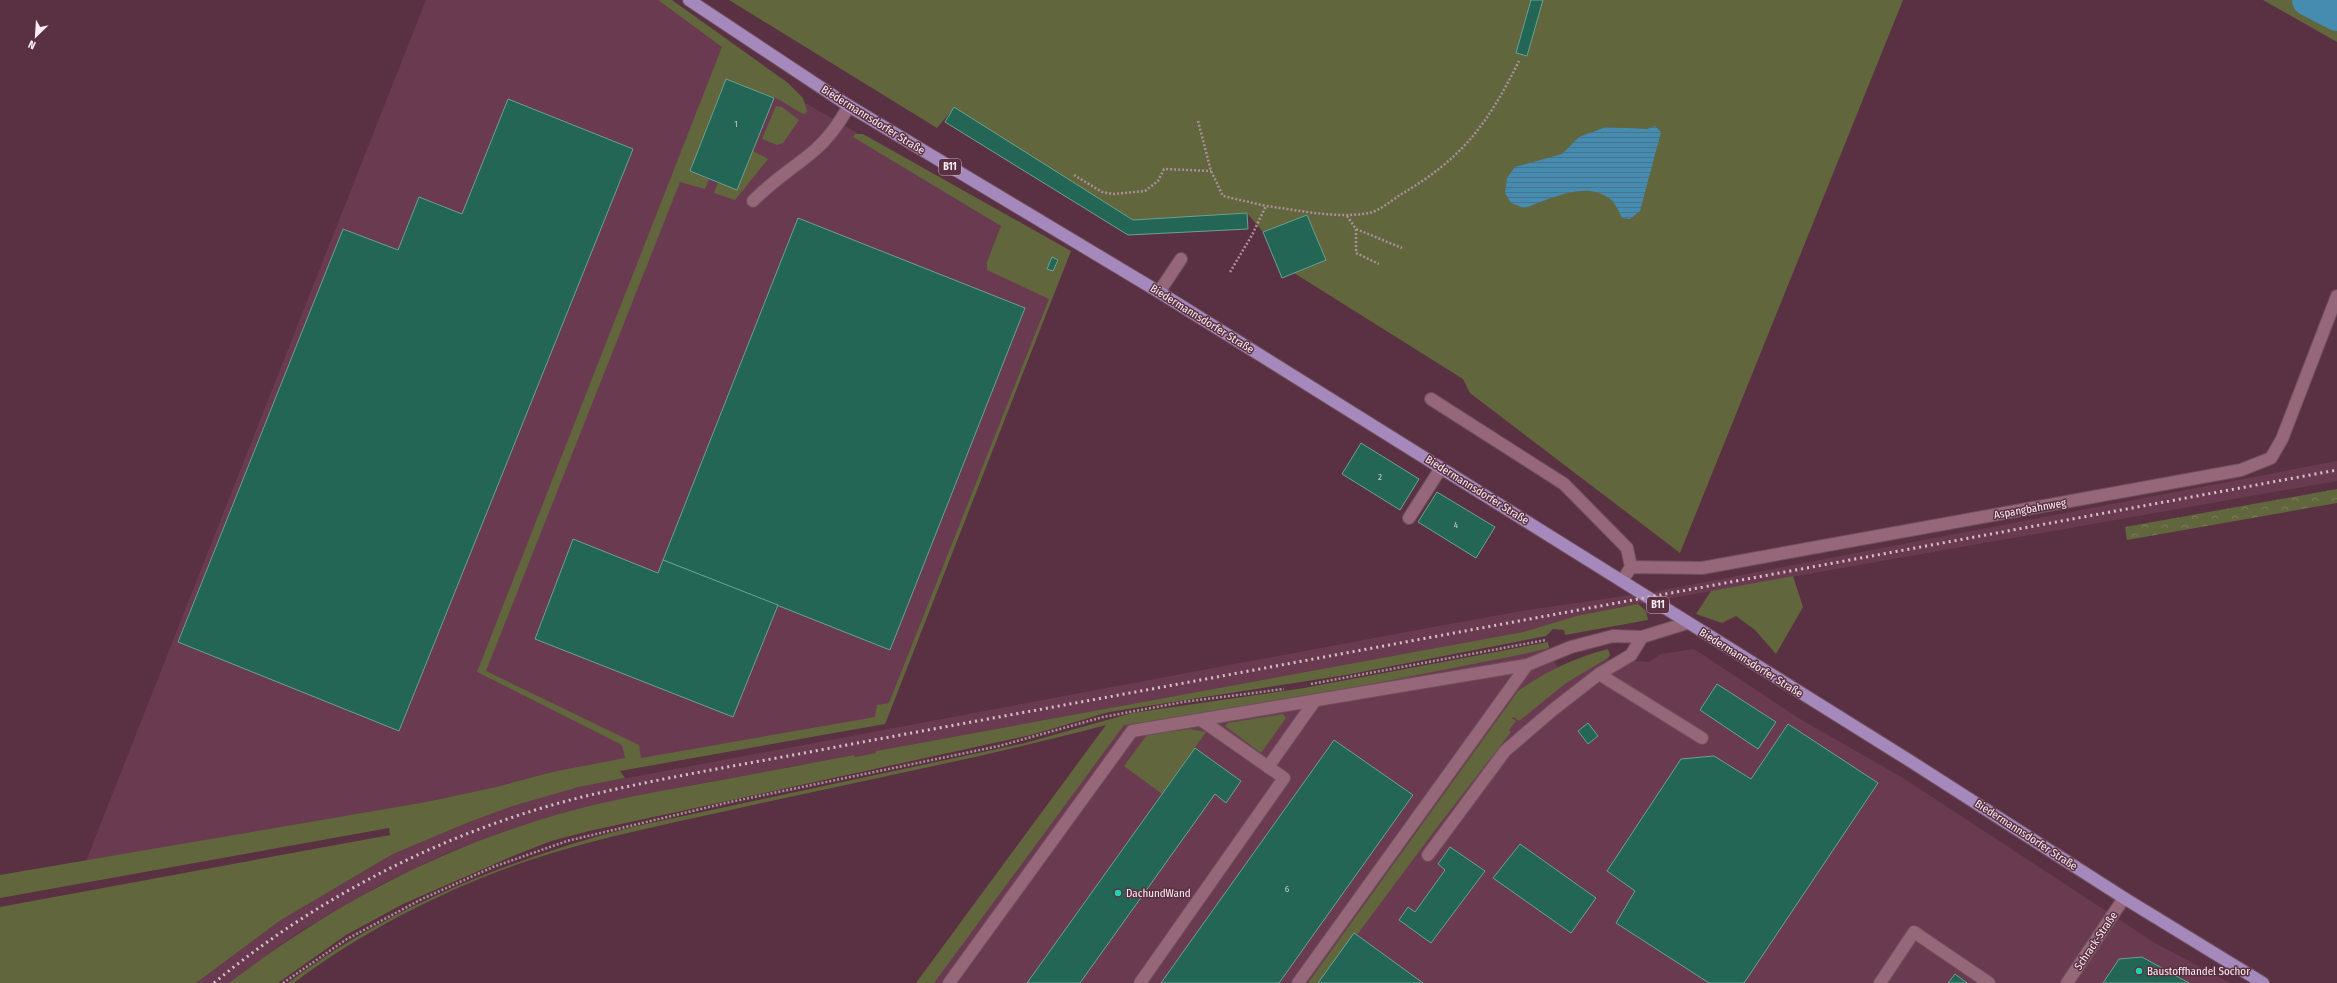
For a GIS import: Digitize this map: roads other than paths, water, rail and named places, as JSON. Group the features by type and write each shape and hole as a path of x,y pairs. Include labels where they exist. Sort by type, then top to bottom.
{"main road":[{"name":"Biedermannsdorfer Straße","path":"689,0 849,106 1159,292 1687,623 1907,758 2124,898 2263,983"}],"street":[{"path":"753,201 773,181 815,150 838,125 849,106"},
{"path":"1159,292 1181,259"},
{"name":"Aspangbahnweg","path":"1631,567 1702,568 2241,470 2271,458 2282,439 2337,296"},
{"path":"1431,399 1564,484 1627,548 1631,567 1622,581"},
{"path":"1408,518 1441,468"},
{"path":"949,983 1132,732 1527,665 1571,647 1613,636 1642,637 1687,623"},
{"path":"1428,855 1505,751 1554,709 1599,674 1631,655 1642,637"},
{"path":"1298,983 1527,665"},
{"path":"1599,674 1702,738"},
{"path":"1268,767 1314,702"},
{"path":"1140,983 1284,778 1201,720"},
{"name":"Schrack-Straße","path":"2067,983 2124,898"},
{"path":"1880,983 1914,932 1989,983"}],"water":[{"path":"1655,126 1661,132 1640,211 1630,219 1622,218 1617,207 1611,200 1599,193 1578,191 1566,193 1524,208 1511,203 1505,193 1507,178 1515,167 1562,154 1579,137 1606,127 1647,129"}],"waterway":[{"path":"2308,0 2337,15"}],"railway":[{"path":"214,983 255,951 298,921 343,893 390,868 437,846 486,827 536,810 586,796 711,770 2337,470"}],"place":[{"name":"DachundWand","path":"1118,893"},
{"name":"Baustoffhandel Sochor","path":"2139,971"}]}
